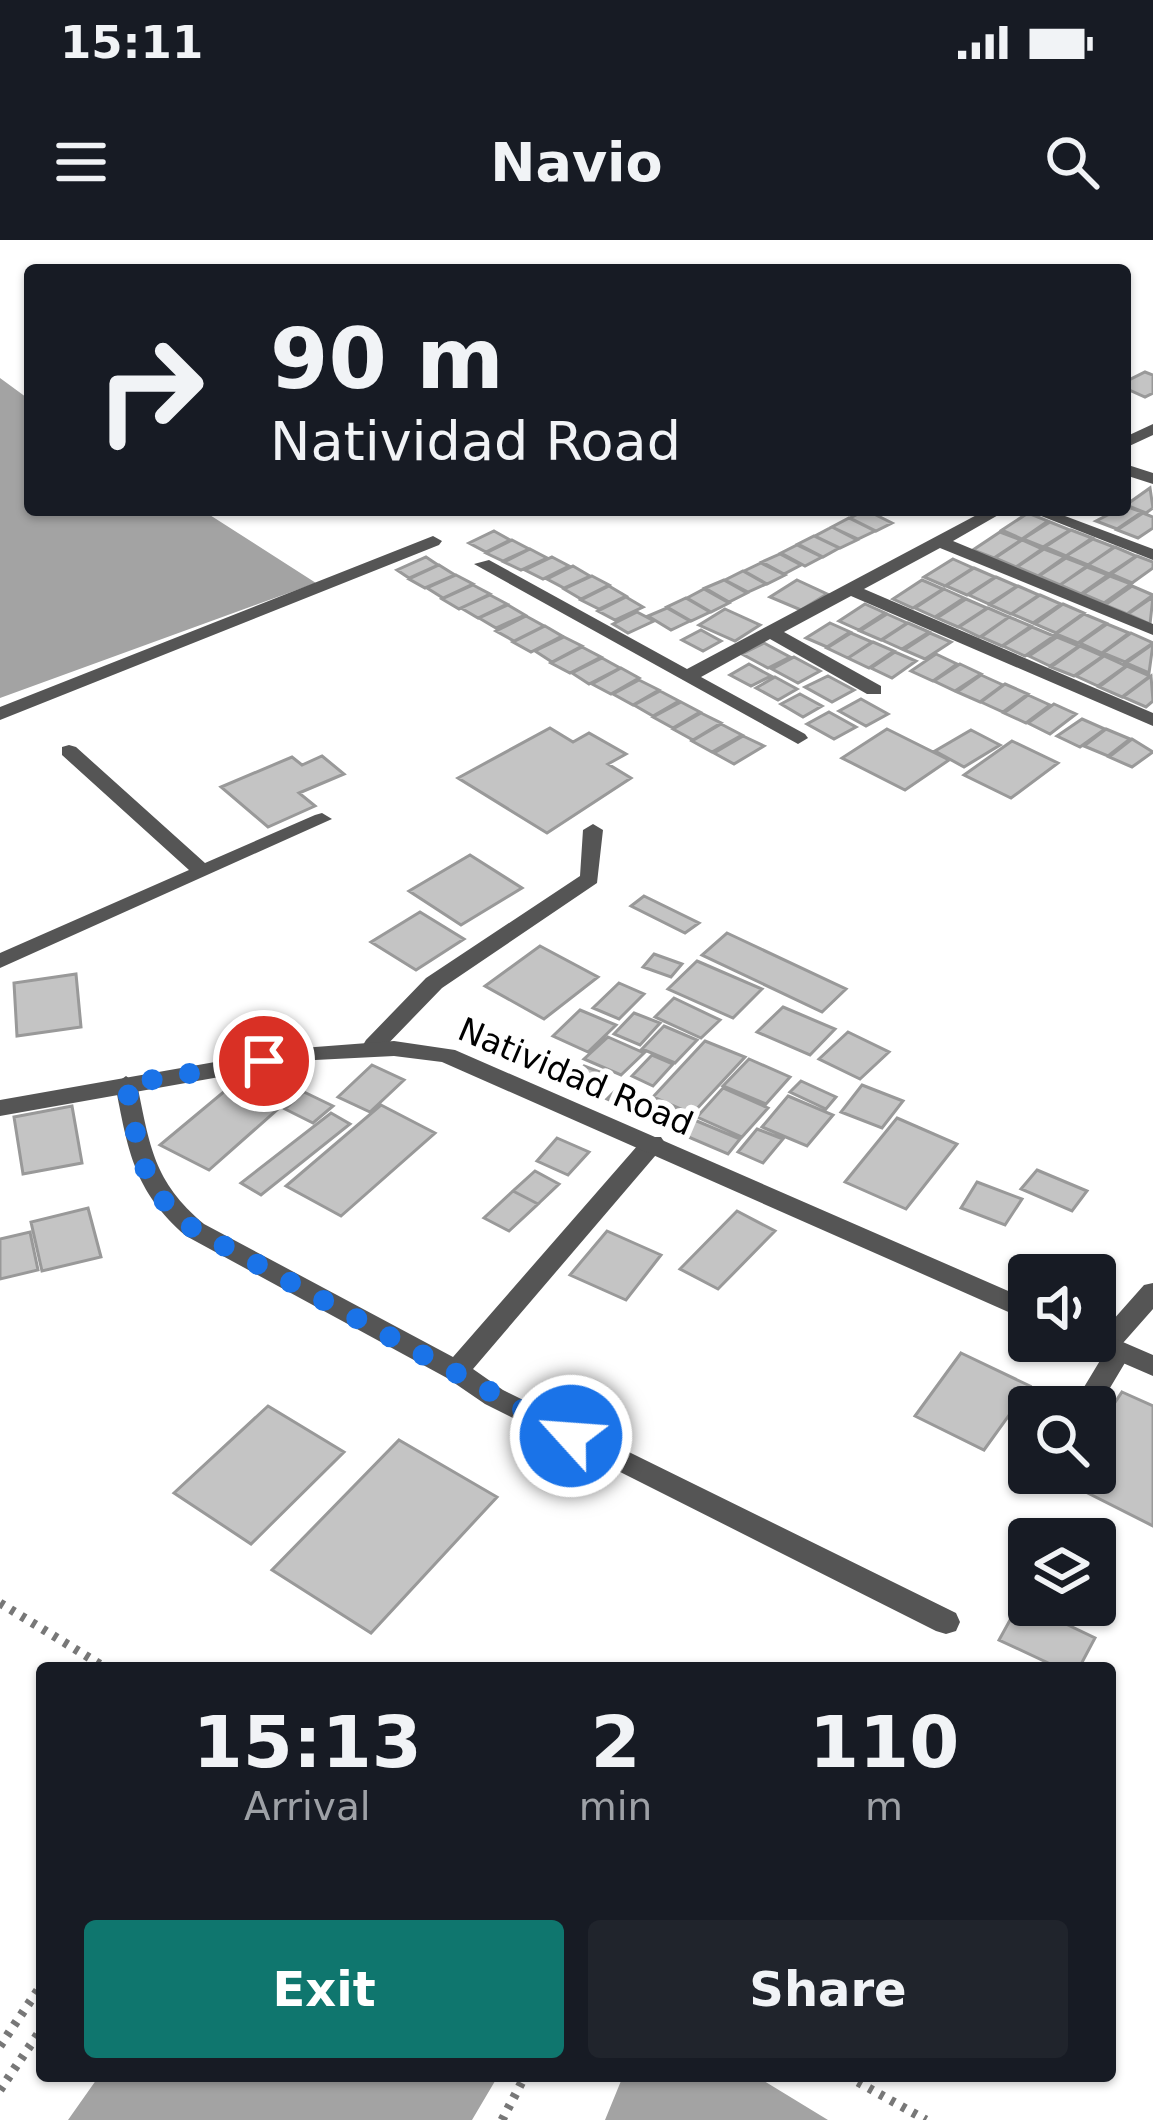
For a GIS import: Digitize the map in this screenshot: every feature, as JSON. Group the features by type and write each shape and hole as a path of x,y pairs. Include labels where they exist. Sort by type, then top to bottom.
{"street":[{"path":"686,677 988,516"},
{"path":"1050,516 1153,555"},
{"path":"0,713 433,541"},
{"path":"940,542 1153,630"},
{"path":"483,564 798,739"},
{"path":"849,590 1153,720"},
{"path":"772,632 874,689"},
{"path":"69,751 202,871"},
{"path":"0,961 322,819"},
{"path":"374,1045 434,983 582,887 592,870 593,830"},
{"name":"Natividad Road","path":"0,1108 374,1045 447,1055 1008,1302"},
{"path":"126,1084 147,1179 160,1203 195,1230 457,1371 494,1397 946,1622"},
{"path":"457,1371 653,1143"},
{"path":"1116,1335 1153,1292"},
{"path":"1116,1350 1153,1366"}],"path":[{"path":"0,1603 96,1662"},
{"path":"0,2046 36,1993"},
{"path":"0,2090 36,2037"},
{"path":"502,2120 522,2082"},
{"path":"859,2082 926,2120"}],"shaded area":[{"path":"0,378 24,396 24,516 211,516 316,583 0,698"},
{"path":"95,2082 494,2082 472,2120 68,2120"},
{"path":"621,2082 766,2082 828,2120 605,2120"}],"building":[{"path":"1145,372 1153,375 1153,393 1145,397 1131,391 1131,379"},
{"path":"1150,488 1153,508 1146,513 1131,507 1131,501"},
{"path":"1131,508 1142,512 1117,529 1096,521 1131,516"},
{"path":"1143,513 1153,517 1153,528 1138,538 1117,530"},
{"path":"878,516 892,523 876,531 850,518"},
{"path":"1023,516 1048,521 1022,539 1002,530"},
{"path":"849,518 875,531 858,539 832,527"},
{"path":"1050,522 1070,530 1043,547 1023,539"},
{"path":"832,527 857,540 840,548 815,536"},
{"path":"1071,530 1092,538 1066,556 1045,547"},
{"path":"494,531 510,540 486,552 469,543"},
{"path":"1000,532 1021,540 994,558 973,550"},
{"path":"814,536 839,548 823,557 798,544"},
{"path":"1093,539 1114,547 1088,565 1066,556"},
{"path":"512,540 529,549 503,561 486,553"},
{"path":"1022,540 1042,549 1016,567 995,558"},
{"path":"797,545 822,557 805,566 781,553"},
{"path":"1115,547 1136,556 1109,574 1088,565"},
{"path":"530,549 547,558 521,570 504,562"},
{"path":"1044,549 1065,557 1038,576 1017,567"},
{"path":"780,554 801,565 784,574 762,562"},
{"path":"1137,556 1153,562 1153,568 1132,583 1111,574"},
{"path":"426,557 438,565 409,578 397,570"},
{"path":"552,557 569,566 543,579 525,570"},
{"path":"1066,558 1087,566 1060,585 1039,576"},
{"path":"953,559 973,568 945,586 924,577"},
{"path":"761,563 785,575 767,584 744,571"},
{"path":"439,565 455,575 425,588 409,579"},
{"path":"573,566 590,576 564,588 547,579"},
{"path":"1087,567 1108,575 1081,594 1060,585"},
{"path":"974,568 995,577 967,595 946,586"},
{"path":"743,571 766,584 748,592 725,580"},
{"path":"456,575 473,584 443,598 427,588"},
{"path":"592,576 609,585 581,599 564,589"},
{"path":"1110,576 1131,584 1104,603 1083,594"},
{"path":"996,577 1017,586 989,604 969,595"},
{"path":"724,580 747,593 729,602 705,588"},
{"path":"797,580 827,594 801,610 770,597"},
{"path":"922,580 943,589 913,608 893,599"},
{"path":"473,585 490,594 459,609 442,599"},
{"path":"609,586 626,596 599,609 581,600"},
{"path":"1018,586 1039,595 1011,614 990,605"},
{"path":"1132,586 1153,595 1127,614 1105,605"},
{"path":"704,589 729,603 711,612 687,598"},
{"path":"944,589 964,598 935,617 915,608"},
{"path":"490,595 507,604 478,618 461,608"},
{"path":"1040,595 1061,604 1033,623 1012,614"},
{"path":"626,597 643,607 615,620 598,611"},
{"path":"1153,597 1150,624 1128,614"},
{"path":"686,598 710,612 691,621 667,607"},
{"path":"966,599 987,608 958,627 937,618"},
{"path":"865,604 885,613 859,630 839,621"},
{"path":"1063,604 1084,613 1056,633 1035,624"},
{"path":"508,605 525,615 496,628 479,618"},
{"path":"667,608 690,621 671,630 648,616"},
{"path":"988,608 1009,617 980,637 959,627"},
{"path":"725,609 760,625 735,641 699,625"},
{"path":"637,612 654,621 628,633 613,624"},
{"path":"887,614 907,623 881,640 860,631"},
{"path":"1084,614 1106,623 1078,643 1056,634"},
{"path":"526,616 544,626 514,641 496,631"},
{"path":"1009,617 1031,626 1002,646 981,637"},
{"path":"830,623 850,632 827,647 806,638"},
{"path":"908,623 929,632 902,649 882,640"},
{"path":"1107,624 1129,633 1102,653 1080,643"},
{"path":"545,626 562,636 531,652 513,642"},
{"path":"1032,627 1054,636 1025,656 1003,646"},
{"path":"701,630 721,641 703,651 682,640"},
{"path":"851,633 872,642 848,658 827,648"},
{"path":"930,633 951,642 925,659 904,650"},
{"path":"1131,633 1153,643 1125,662 1103,653"},
{"path":"564,637 582,646 552,662 535,651"},
{"path":"1057,637 1079,646 1050,666 1029,656"},
{"path":"873,642 894,651 869,668 848,658"},
{"path":"764,643 790,657 768,668 742,654"},
{"path":"1153,644 1149,673 1126,663"},
{"path":"1080,646 1103,656 1074,676 1051,667"},
{"path":"582,647 601,657 570,673 551,663"},
{"path":"895,652 916,661 892,678 871,668"},
{"path":"936,654 957,664 933,681 911,671"},
{"path":"1104,656 1126,666 1098,686 1076,676"},
{"path":"794,657 820,671 798,683 772,669"},
{"path":"602,658 620,668 589,684 572,673"},
{"path":"749,664 771,676 751,686 730,675"},
{"path":"960,664 981,674 955,691 934,681"},
{"path":"1127,666 1150,676 1122,697 1099,687"},
{"path":"621,668 639,678 611,694 592,684"},
{"path":"981,675 1003,685 980,702 957,692"},
{"path":"828,676 854,690 832,702 805,687"},
{"path":"1151,676 1153,701 1146,707 1123,697"},
{"path":"775,677 797,689 778,700 756,688"},
{"path":"639,680 659,690 633,705 613,694"},
{"path":"1005,684 1028,694 1003,712 981,702"},
{"path":"660,691 679,701 653,716 634,705"},
{"path":"800,694 822,706 803,717 781,704"},
{"path":"1028,695 1050,705 1026,723 1004,713"},
{"path":"861,699 888,714 866,726 839,711"},
{"path":"681,702 700,712 673,728 653,717"},
{"path":"1054,704 1076,714 1050,734 1028,723"},
{"path":"829,712 856,727 834,739 807,724"},
{"path":"701,713 721,723 693,740 673,729"},
{"path":"1082,719 1105,729 1080,747 1057,736"},
{"path":"721,724 742,735 712,752 692,741"},
{"path":"550,728 573,742 589,733 626,754 608,764 631,778 547,833 458,778"},
{"path":"887,729 949,760 905,790 842,758"},
{"path":"1106,729 1130,739 1108,756 1084,746"},
{"path":"971,730 1000,745 964,767 935,751"},
{"path":"743,736 764,746 734,764 714,753"},
{"path":"1132,739 1153,752 1132,767 1109,757"},
{"path":"1012,741 1058,763 1011,798 964,775"},
{"path":"322,756 344,774 299,793 315,806 268,827 221,787 292,757 302,765"},
{"path":"470,855 522,888 461,925 409,891"},
{"path":"644,896 699,923 685,933 631,906"},
{"path":"420,912 464,939 416,970 371,942"},
{"path":"727,933 846,989 822,1012 702,955"},
{"path":"540,946 598,977 544,1019 485,986"},
{"path":"654,954 682,964 671,977 643,967"},
{"path":"697,961 762,989 733,1018 668,989"},
{"path":"76,974 81,1027 17,1036 14,983"},
{"path":"619,983 644,994 619,1019 593,1008"},
{"path":"674,998 720,1020 701,1038 655,1017"},
{"path":"783,1007 835,1029 810,1055 757,1032"},
{"path":"580,1010 616,1025 588,1052 553,1036"},
{"path":"634,1013 660,1023 640,1045 614,1034"},
{"path":"664,1026 697,1040 675,1063 642,1049"},
{"path":"848,1032 889,1052 860,1079 819,1059"},
{"path":"608,1037 644,1053 621,1075 584,1059"},
{"path":"705,1041 745,1057 692,1114 653,1097"},
{"path":"652,1055 673,1064 653,1086 632,1076"},
{"path":"749,1059 790,1077 766,1104 723,1086"},
{"path":"372,1065 404,1080 370,1112 338,1097"},
{"path":"584,1066 610,1076 595,1093 570,1083"},
{"path":"801,1081 836,1097 826,1109 790,1092"},
{"path":"232,1085 279,1108 209,1170 160,1145"},
{"path":"621,1085 649,1098 637,1112 607,1099"},
{"path":"862,1085 903,1101 882,1128 841,1112"},
{"path":"723,1088 768,1108 742,1137 697,1117"},
{"path":"304,1092 333,1106 313,1123 285,1109"},
{"path":"788,1096 833,1115 807,1146 762,1127"},
{"path":"663,1104 687,1114 673,1131 649,1121"},
{"path":"381,1105 435,1133 341,1216 286,1186"},
{"path":"72,1106 82,1163 23,1174 14,1117"},
{"path":"331,1113 350,1124 261,1195 241,1183"},
{"path":"897,1118 957,1144 906,1209 845,1182"},
{"path":"692,1119 740,1139 728,1154 679,1133"},
{"path":"757,1129 783,1139 763,1163 738,1152"},
{"path":"557,1138 589,1152 568,1175 537,1161"},
{"path":"1037,1170 1087,1191 1072,1211 1021,1189"},
{"path":"535,1171 559,1184 538,1204 513,1191"},
{"path":"977,1182 1022,1199 1005,1225 961,1208"},
{"path":"513,1191 538,1204 509,1231 484,1218"},
{"path":"88,1208 101,1257 42,1271 31,1222"},
{"path":"737,1211 775,1231 718,1289 680,1269"},
{"path":"607,1231 661,1255 626,1300 570,1275"},
{"path":"30,1232 38,1270 0,1279 0,1239"},
{"path":"961,1353 1030,1386 1008,1386 1008,1417 984,1450 915,1416"},
{"path":"1122,1392 1153,1406 1153,1526 1090,1494 1116,1494 1116,1401"},
{"path":"268,1406 344,1452 251,1544 174,1493"},
{"path":"399,1440 497,1497 371,1633 272,1570"},
{"path":"1008,1624 1070,1626 1095,1638 1082,1662 1046,1662 999,1640"}],"route":[{"path":"264,1061 126,1084 147,1179 160,1203 195,1230 571,1436"}]}
